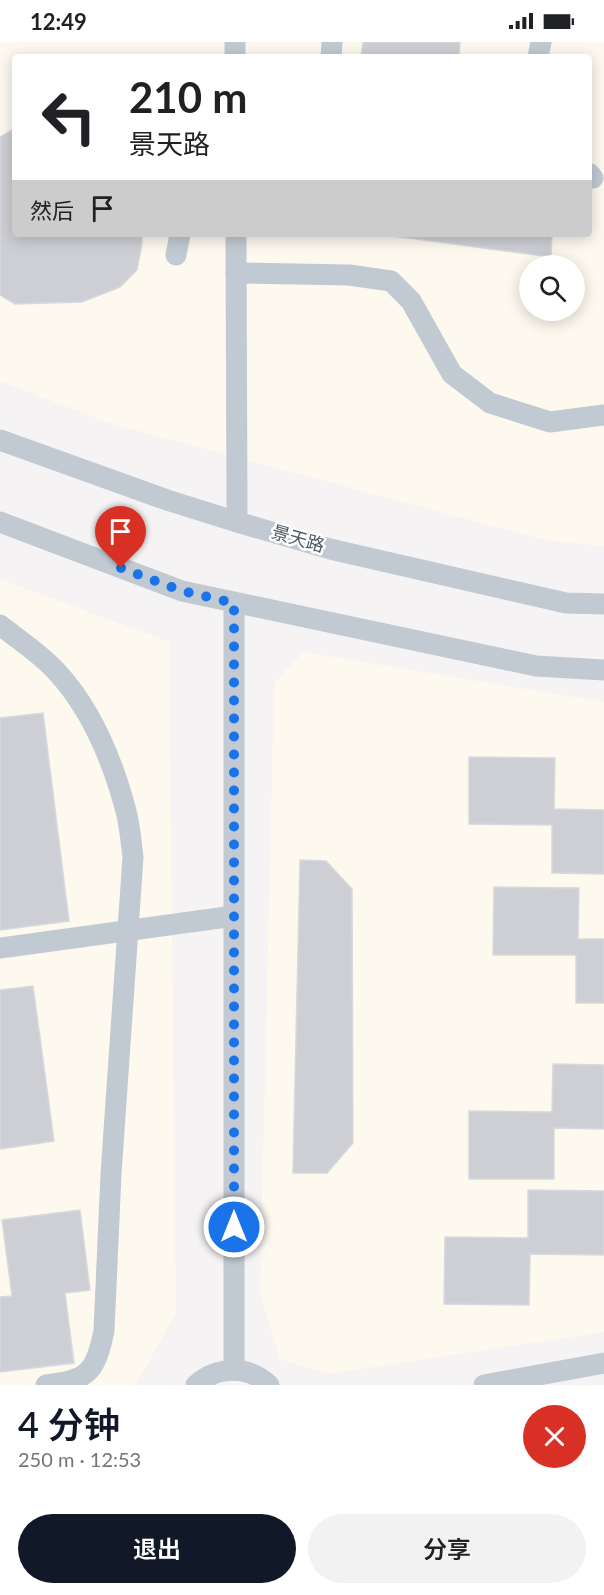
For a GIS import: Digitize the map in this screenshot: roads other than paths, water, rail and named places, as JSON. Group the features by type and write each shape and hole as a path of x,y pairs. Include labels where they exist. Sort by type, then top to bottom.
{"street":[{"path":"236,237 237,522"},
{"path":"236,273 349,275 391,282 411,301 452,374 490,403 550,422 604,416"},
{"name":"景天路","path":"0,440 167,500 330,549 566,603 604,604"},
{"path":"0,522 182,591 536,666 604,670"},
{"path":"234,603 234,1370"},
{"path":"0,625 57,671 82,704 116,777 127,813 133,857 111,1174 104,1331 99,1354 90,1371 76,1379 46,1385"},
{"path":"0,948 234,916"},
{"path":"484,1385 604,1364"},
{"path":"196,1385 218,1372 234,1370 250,1372 269,1385"}]}
